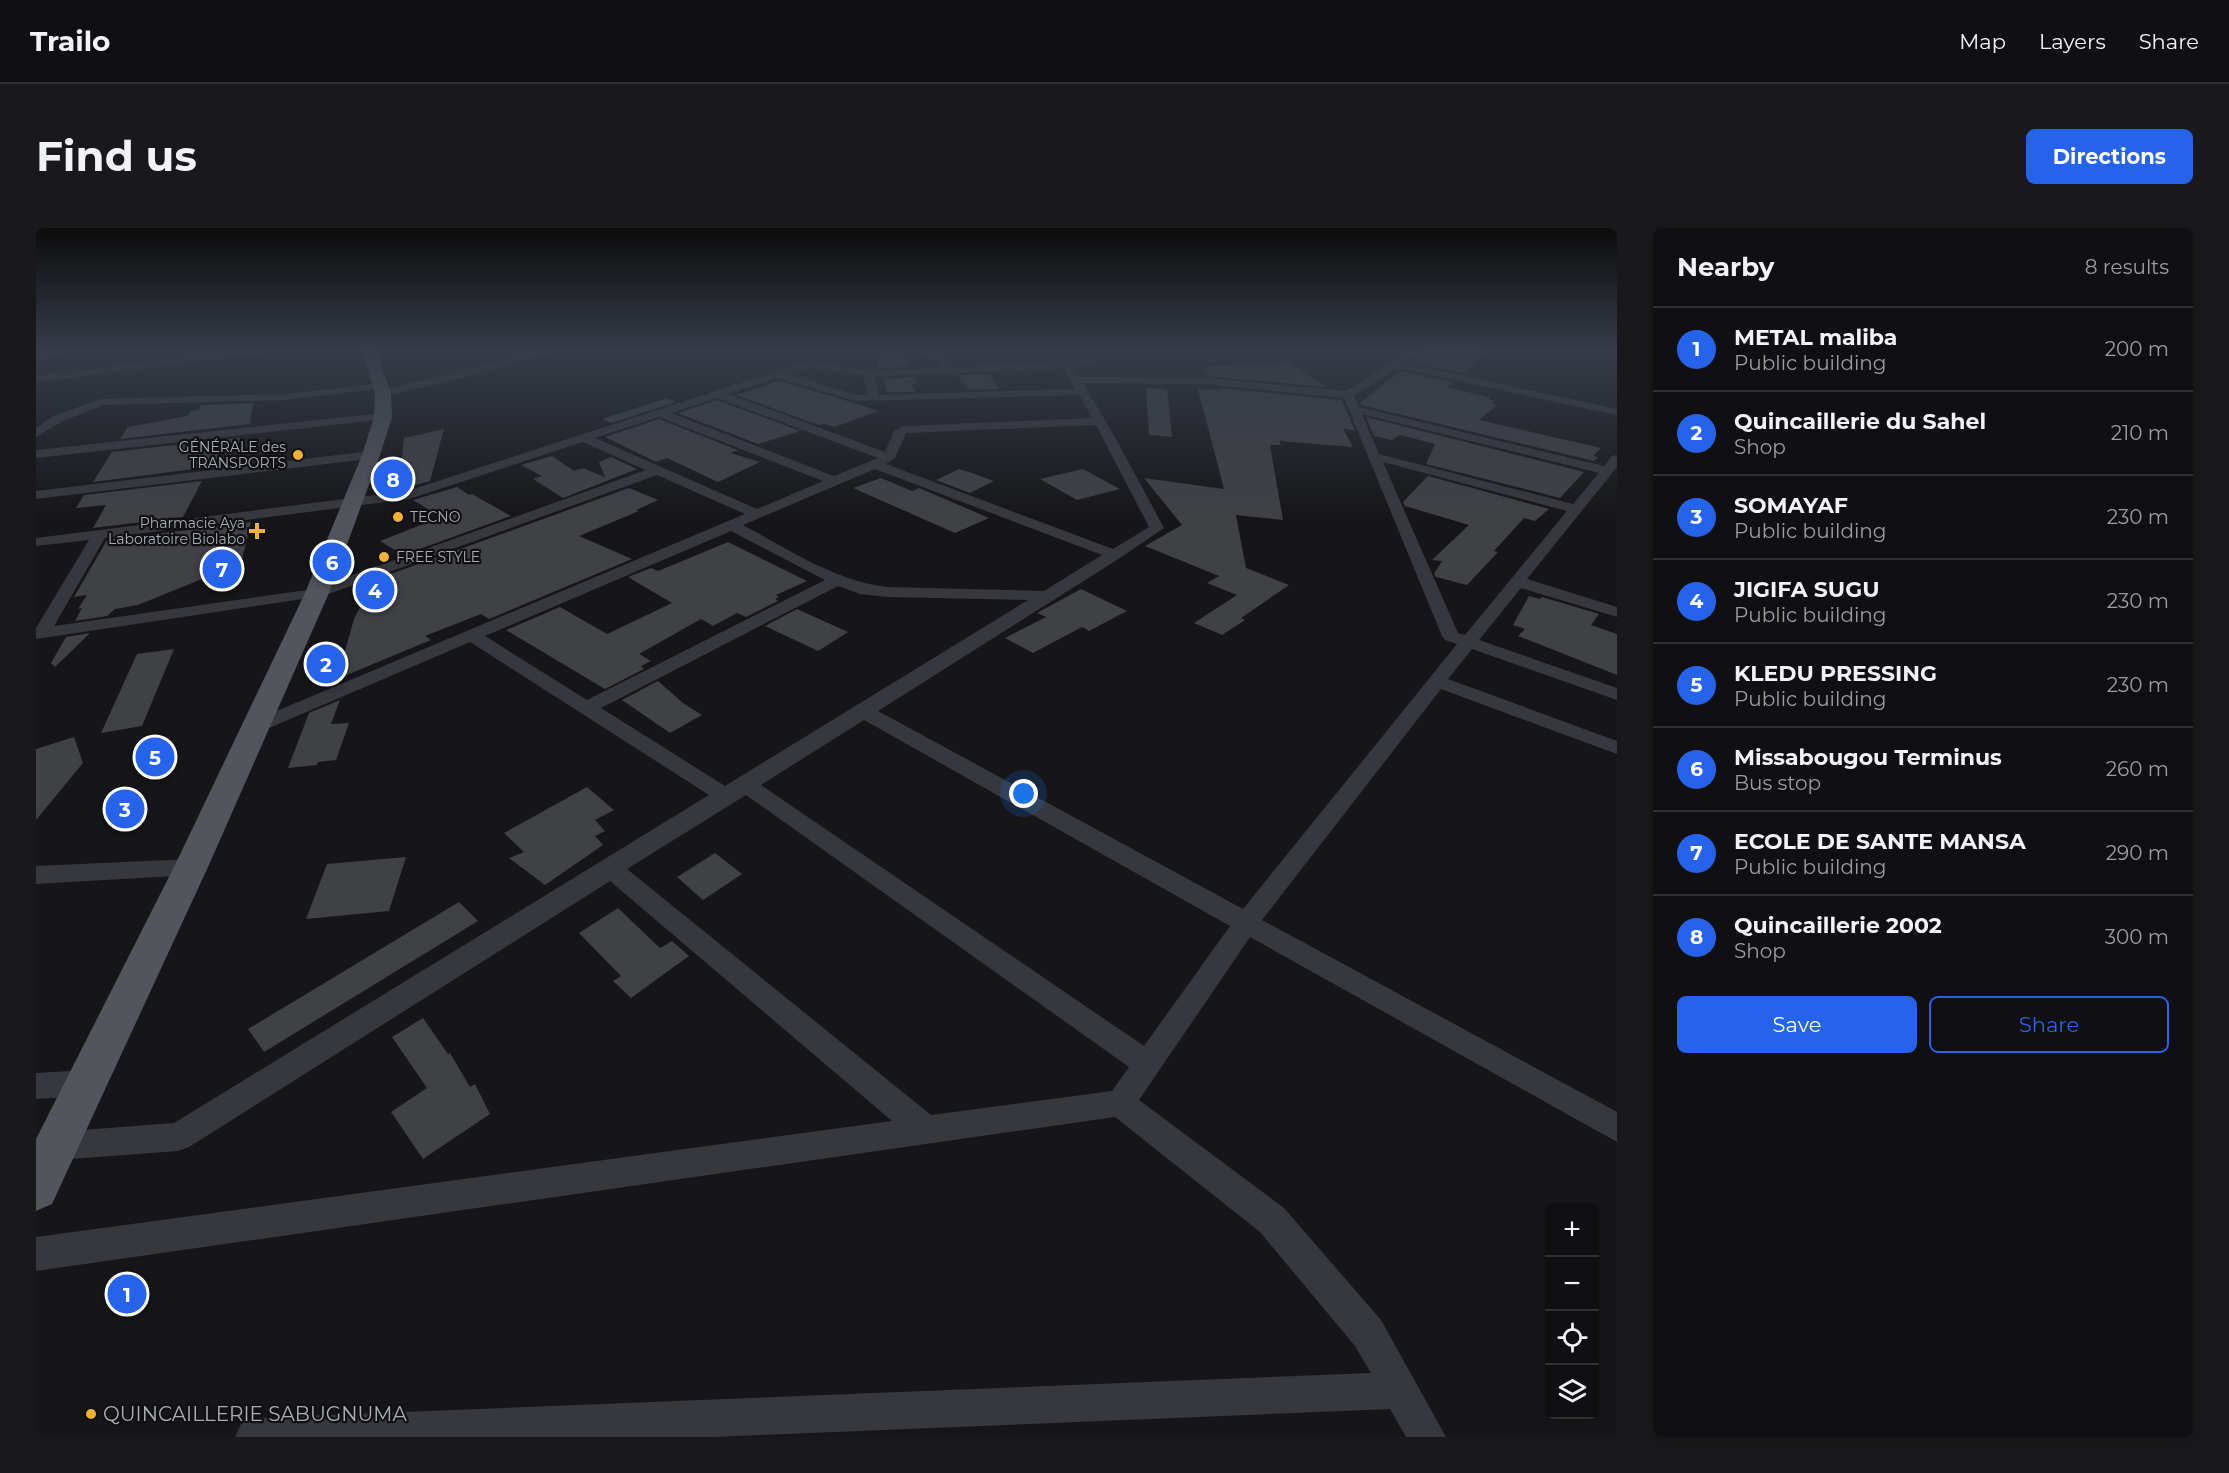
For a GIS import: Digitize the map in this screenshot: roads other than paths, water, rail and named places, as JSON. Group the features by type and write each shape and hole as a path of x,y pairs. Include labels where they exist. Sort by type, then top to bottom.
{"main road":[{"path":"36,1188 191,867 317,593 371,455 381,406"}],"street":[{"path":"36,433 57,419 90,406"},
{"path":"36,454 335,406"},
{"path":"36,542 409,495 680,406"},
{"path":"748,406 1115,555"},
{"path":"57,1146 177,1137 1157,528 1091,406"},
{"path":"1353,406 1451,636 1617,694"},
{"path":"1120,1103 1246,923 1468,642 1612,465 1369,406"},
{"path":"1591,406 1617,412"},
{"path":"660,413 834,481"},
{"path":"36,419 57,419"},
{"path":"255,727 882,461 898,434 903,430 1100,421"},
{"path":"584,438 757,514"},
{"path":"36,495 371,455"},
{"path":"1374,456 1576,509"},
{"path":"39,633 317,593 658,470"},
{"path":"731,525 837,580 860,589 887,592 1048,596"},
{"path":"39,633 99,535"},
{"path":"586,708 837,580"},
{"path":"1519,582 1617,612"},
{"path":"471,635 586,708 736,790 1147,1064"},
{"path":"1437,681 1617,748"},
{"path":"863,711 1617,1128"},
{"path":"36,875 191,867"},
{"path":"610,868 926,1130"},
{"path":"36,1086 87,1083"},
{"path":"36,1254 1120,1103 1272,1220 1368,1333 1427,1437"},
{"path":"254,1437 1400,1390"}],"place":[{"name":"GÉNÉRALE des TRANSPORTS","path":"298,455"},
{"name":"Quincaillerie 2002","path":"393,479"},
{"name":"TECNO","path":"398,517"},
{"name":"Pharmacie Aya Laboratoire Biolabo","path":"257,531"},
{"name":"FREE STYLE","path":"384,557"},
{"name":"Missabougou Terminus","path":"332,562"},
{"name":"ECOLE DE SANTE MANSA","path":"222,569"},
{"name":"JIGIFA SUGU","path":"375,590"},
{"name":"Quincaillerie du Sahel","path":"326,664"},
{"name":"KLEDU PRESSING","path":"155,757"},
{"name":"SOMAYAF","path":"125,809"},
{"name":"METAL maliba","path":"127,1294"},
{"name":"QUINCAILLERIE SABUGNUMA","path":"91,1414"}]}
